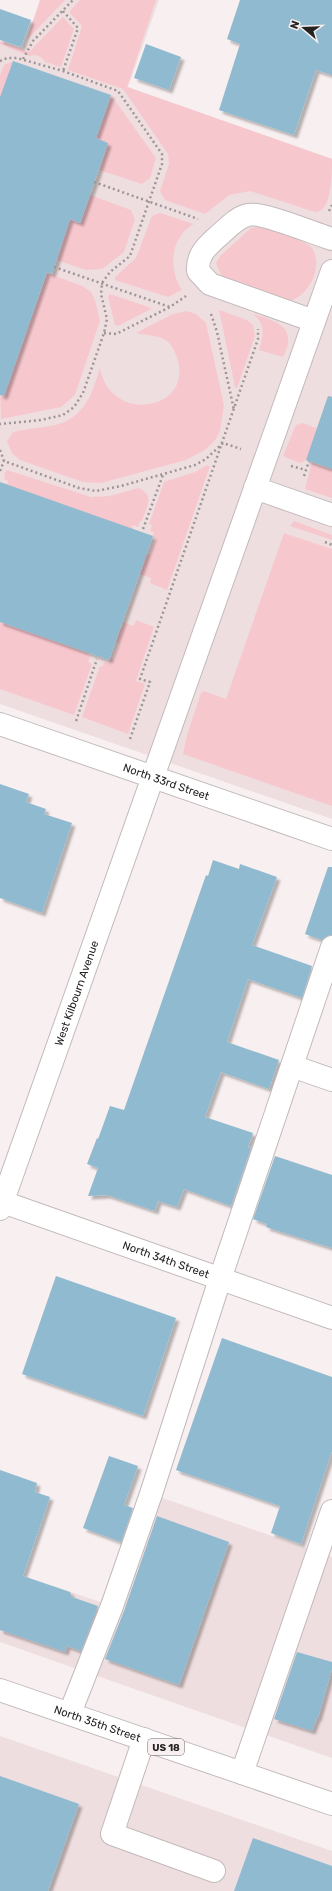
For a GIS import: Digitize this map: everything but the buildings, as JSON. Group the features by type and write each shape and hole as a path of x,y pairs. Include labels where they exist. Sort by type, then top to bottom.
{"street":[{"path":"314,322 210,284 198,271 197,263 201,254 210,244 239,218 249,214 262,215 332,240"},
{"name":"West Kilbourn Avenue","path":"1,1204 332,271"},
{"path":"255,488 332,515"},
{"name":"North 33rd Street","path":"0,724 332,839"},
{"path":"70,1713 122,1576 220,1278 332,947"},
{"path":"292,1066 332,1080"},
{"name":"North 34th Street","path":"1,1204 220,1278 332,1318"},
{"path":"242,1773 332,1511"},
{"name":"North 35th Street","path":"0,1690 332,1804"},
{"path":"144,1739 112,1834 214,1871"}],"path":[{"path":"23,59 33,41 73,0"},
{"path":"63,11 78,28 63,71"},
{"path":"0,61 7,58 23,59 63,71 118,91 162,154 162,164 130,256 110,272 102,283 101,294 107,319 104,333 83,393 74,407 63,415 41,420 0,424"},
{"path":"94,182 203,220"},
{"path":"325,216 332,205"},
{"path":"54,267 170,306"},
{"path":"104,333 116,334 170,306 190,293"},
{"path":"208,310 217,332 234,410"},
{"path":"130,739 150,682 140,679 258,339 258,326"},
{"path":"223,443 243,450"},
{"path":"4,461 79,488 96,491 195,465 206,459 223,443"},
{"path":"0,450 4,461 0,471"},
{"path":"302,482 309,461"},
{"path":"143,529 163,474"},
{"path":"76,720 97,659"}],"shaded area":[{"path":"40,0 159,0 128,87 332,159 332,819 0,704 0,41 23,49"},
{"path":"40,0 65,0 27,40"},
{"path":"80,0 156,0 127,87 332,159 330,192 328,200 321,211 315,212 250,191 229,195 205,214 165,200 160,191 169,164 168,154 123,89 68,70 82,26 69,12"},
{"path":"63,17 74,29 61,67 45,62 42,58 36,55 29,56 0,44 0,41 29,52"},
{"path":"13,61 0,97 0,76 4,65"},
{"path":"111,95 156,158 150,178 142,184 99,170 108,143 96,138"},
{"path":"90,195 131,210 135,219 124,252 102,269 86,270 53,259 68,218 80,223"},
{"path":"160,213 194,224 180,237 174,254 173,263 175,273 182,290 168,297 115,280 115,277 136,258 152,216"},
{"path":"256,227 285,234 301,241 311,247 315,254 316,262 313,279 308,287 296,299 288,301 222,277 216,263 220,256 251,228"},
{"path":"47,273 82,286 91,292 95,300 100,321 75,395 61,407 1,419 0,385 15,362"},
{"path":"110,294 151,309 118,326 115,325 108,297"},
{"path":"219,310 247,320 253,325 255,336 237,388 235,387"},
{"path":"187,311 196,314 206,323 224,405 220,431 216,439 205,450 186,460 101,483 83,482 20,460 12,453 7,441 13,432 59,424 76,415 87,402 91,394 100,367 106,385 117,397 132,403 147,404 161,401 172,392 179,378 178,361 173,348 164,339 136,333 173,314"},
{"path":"253,314 270,319 283,327 287,332 287,347 283,357 259,350 262,340 262,326"},
{"path":"332,395 332,423 306,460 300,463 283,456 296,425 302,423 319,429"},
{"path":"312,462 332,469 332,498 305,489"},
{"path":"207,465 210,466 167,590 150,583 151,578 136,573 140,573 145,561 141,559 146,554 150,555 156,539 152,538 154,532 150,531 152,525 149,524 164,482 195,472"},
{"path":"7,470 91,497 110,496 138,488 147,494 147,507 138,527 133,525 132,529 7,485 8,481 4,479 4,474"},
{"path":"294,521 332,535 332,540 290,526"},
{"path":"284,533 332,549 332,806 183,754 187,735 201,693 204,691 226,699"},
{"path":"136,620 154,627 136,681 145,684 128,734 82,717 100,666 102,667 104,662 108,663 110,658 114,659 119,643 116,642 117,638 114,636 115,634 118,635 123,624 119,621 134,626"},
{"path":"0,622 89,652 88,655 90,656 88,662 92,664 74,715 0,689"},
{"path":"151,1494 332,1557 332,1758 0,1642 0,1568 112,1606"},
{"path":"0,1736 332,1851 332,1891 0,1891"}]}
